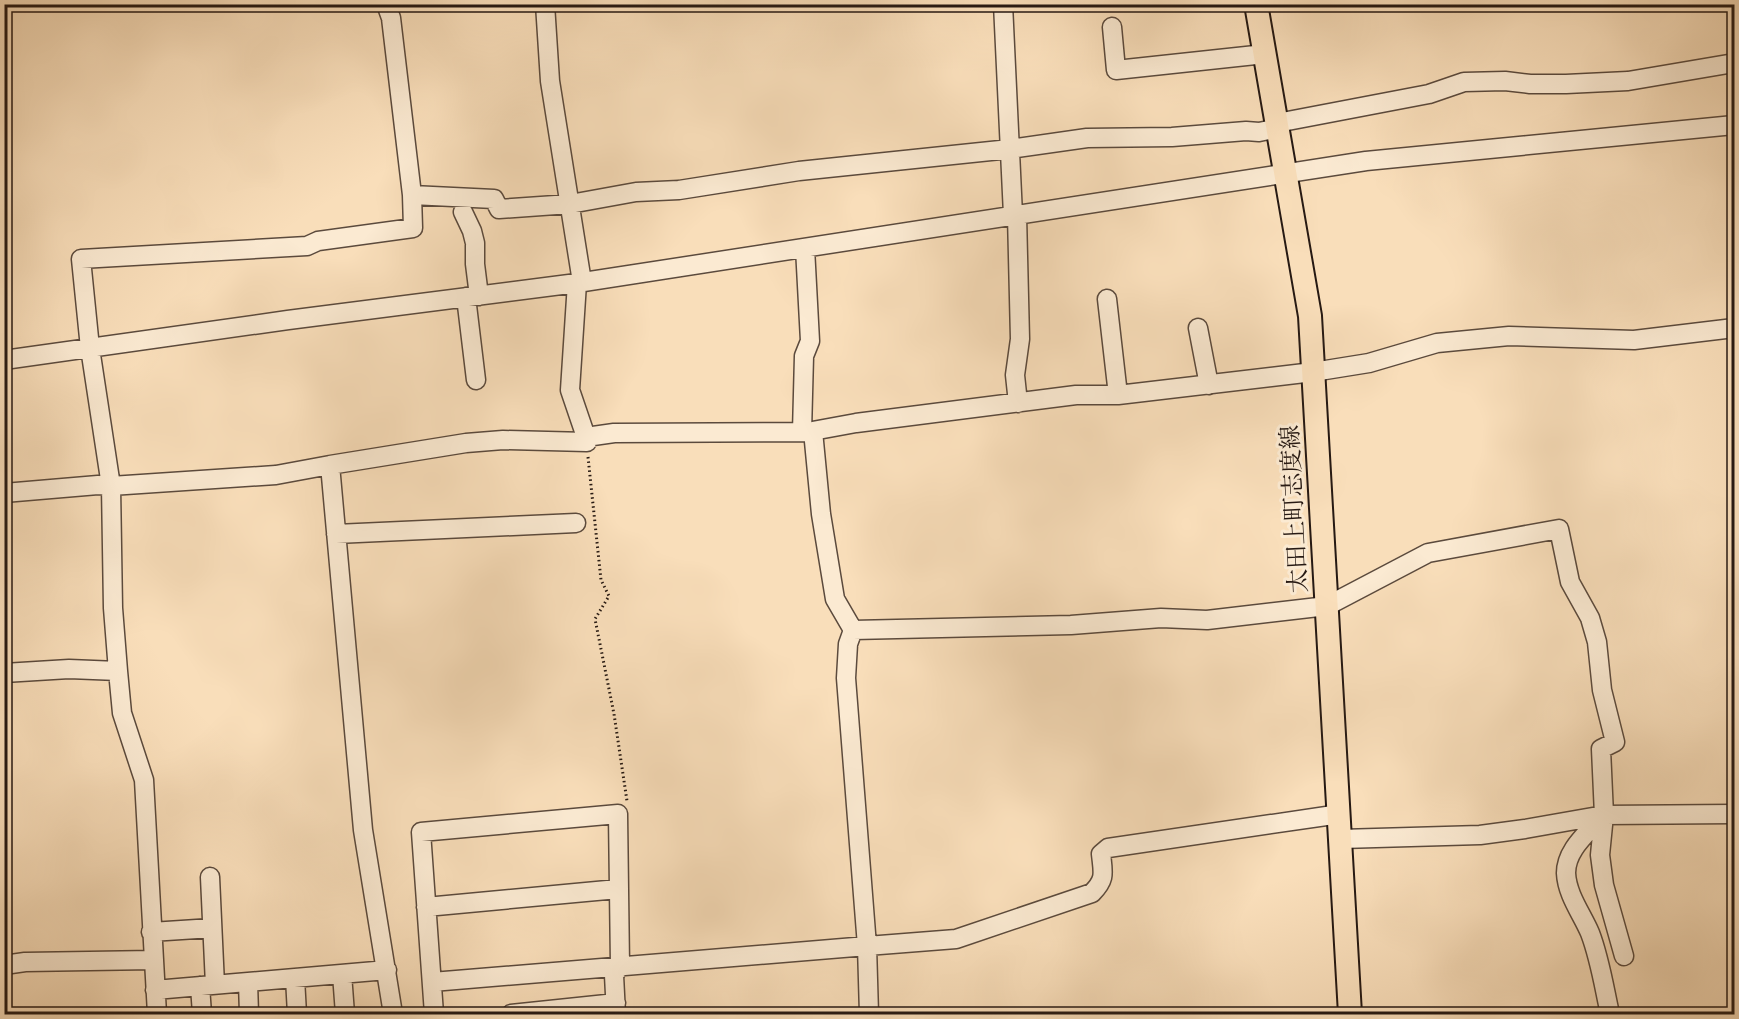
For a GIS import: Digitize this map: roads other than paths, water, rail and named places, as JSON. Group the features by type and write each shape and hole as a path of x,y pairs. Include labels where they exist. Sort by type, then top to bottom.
{"main road":[{"name":"太田上町志度線","path":"1256,4 1310,316 1350,1014"}],"street":[{"path":"156,1014 144,780 122,713 113,608 111,486 90,348 81,259 307,246 318,241 413,228 412,195 391,18 386,4"},
{"path":"545,4 550,81 570,204 579,283 570,390 586,437 614,433 808,432 856,423 1076,395 1118,395 1313,372 1369,363 1437,343 1509,336 1634,340 1734,328"},
{"path":"1003,4 1020,339 1015,375 1018,403"},
{"path":"1112,27 1116,70 1265,54"},
{"path":"412,195 494,200 499,209 570,204 636,192 679,190 799,171 1010,149 1087,138 1172,137 1259,132 1278,125 1429,94 1464,82 1505,81 1566,84 1628,81 1734,63"},
{"path":"4,360 579,283 1415,155 1734,125"},
{"path":"464,212 475,243 472,297 476,380"},
{"path":"804,248 810,341 804,356 808,432 835,599 853,630 848,644 846,678 867,946 869,1014"},
{"path":"1107,299 1118,395"},
{"path":"1198,328 1209,385"},
{"path":"4,493 276,475 466,443 503,440 586,442"},
{"path":"330,465 363,830 393,1014"},
{"path":"336,534 576,523"},
{"path":"853,630 1071,625 1161,618 1208,620 1327,606 1428,553 1559,529 1570,582 1590,618 1597,642 1602,690 1615,742 1601,749 1600,855 1604,885 1624,956"},
{"path":"4,673 69,669 118,671"},
{"path":"434,1014 421,832 618,814 620,966 614,975 616,1009 511,1014"},
{"path":"432,982 956,939 1092,893 1100,885 1104,875 1101,854 1108,848 1340,814"},
{"path":"1341,839 1480,835 1599,820 1734,814"},
{"path":"1599,820 1570,854 1566,872 1575,904 1593,943 1610,1014"},
{"path":"202,1014 208,985 212,928 210,877"},
{"path":"426,907 618,889"},
{"path":"151,932 212,928"},
{"path":"4,965 25,962 153,960"},
{"path":"155,990 387,970"},
{"path":"342,974 345,1014"},
{"path":"295,978 297,1014"},
{"path":"248,982 249,1014"}]}
